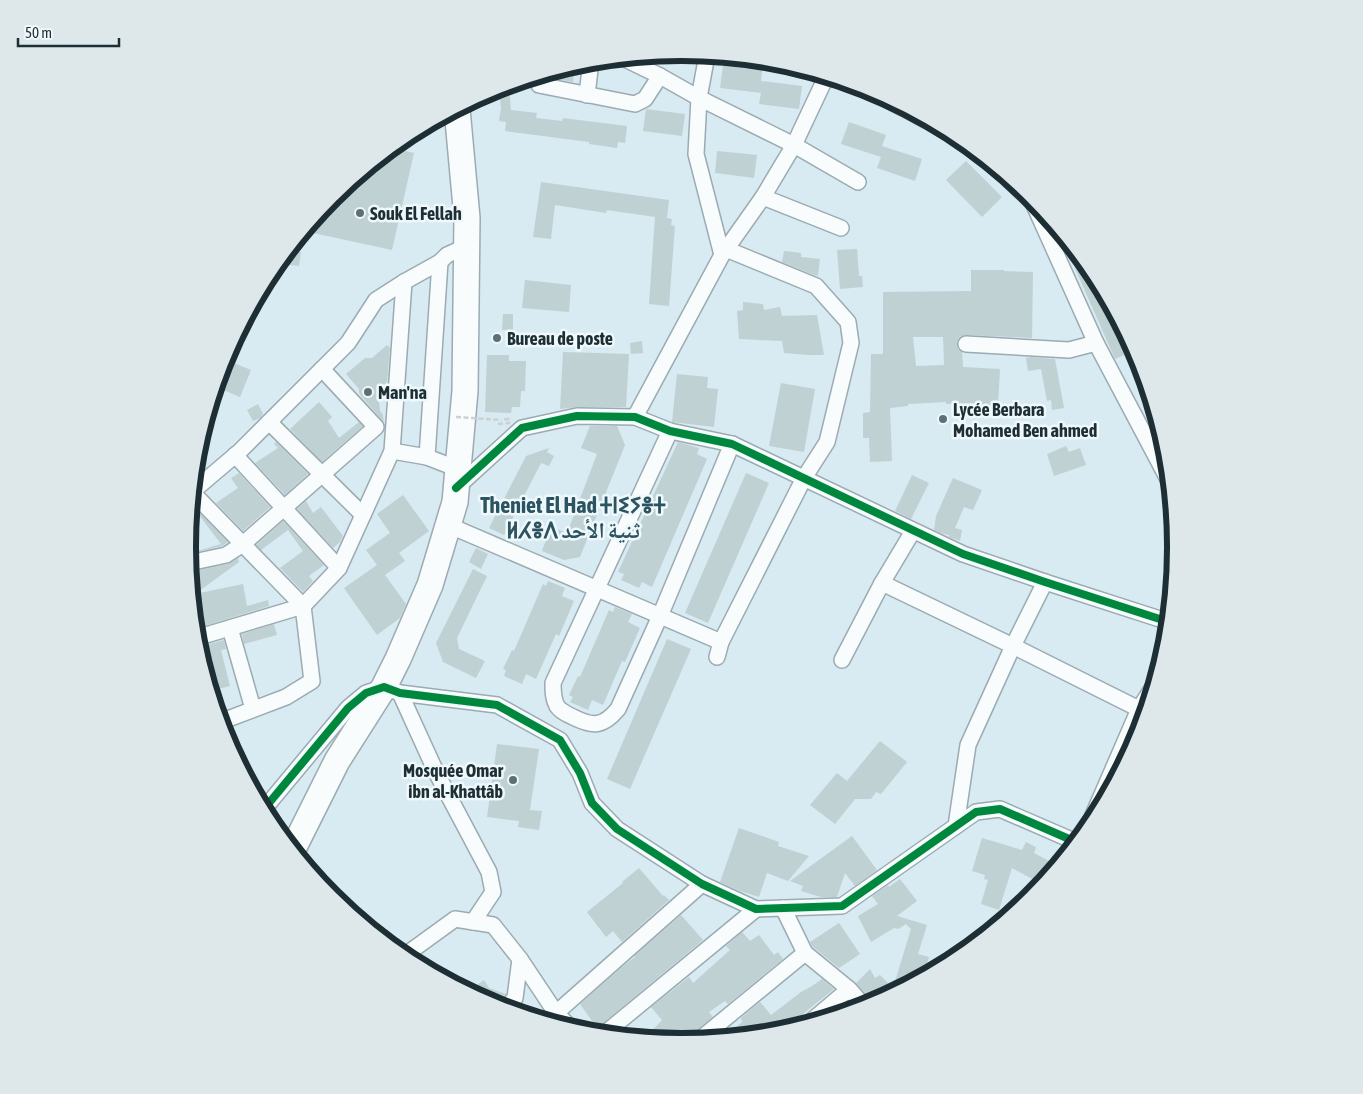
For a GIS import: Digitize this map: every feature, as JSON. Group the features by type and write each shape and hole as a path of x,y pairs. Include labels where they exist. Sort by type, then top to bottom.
{"main road":[{"path":"296,843 337,762 392,690 398,659 430,585 455,502 465,391 467,246 467,218 459,116"}],"street":[{"path":"706,62 699,98 696,154 724,252"},
{"path":"634,63 794,145 858,182"},
{"path":"587,94 590,70"},
{"path":"539,85 635,104 644,99 660,76"},
{"path":"635,418 724,252 763,197 794,145 823,83"},
{"path":"763,197 841,228"},
{"path":"1041,221 1096,343 1160,464"},
{"path":"200,486 235,456 348,343 376,300 440,262 447,255 467,246"},
{"path":"448,524 660,616 719,649 804,478 827,442 851,343 848,322 816,286 724,252"},
{"path":"428,457 440,262"},
{"path":"204,636 303,606 339,568 392,451 404,282"},
{"path":"966,344 1069,350 1096,343"},
{"path":"196,561 226,555 243,544 376,427 322,369"},
{"path":"392,451 428,457 457,478 522,428 577,416 635,418 670,431 732,444 963,554 1162,620"},
{"path":"269,422 363,515"},
{"path":"670,431 553,683 553,696 561,712 586,723 597,724 609,720 618,710 660,616 732,444"},
{"path":"235,456 339,568"},
{"path":"199,498 303,606 312,681 286,697 228,719"},
{"path":"842,660 882,583 913,531"},
{"path":"956,826 968,745 1013,646 1045,582"},
{"path":"882,583 1139,708"},
{"path":"230,628 254,710"},
{"path":"269,803 348,708 366,694 392,690 497,705 560,740 580,773 592,803 617,829 702,884 756,909 842,906 976,812 1000,809 1070,839"},
{"path":"392,690 490,872 493,892 473,922"},
{"path":"1115,766 1133,725"},
{"path":"556,1013 702,884"},
{"path":"783,908 805,952 849,989 858,999"},
{"path":"612,1028 756,909"},
{"path":"411,951 455,918 493,925 520,959 560,1017"},
{"path":"708,1032 805,952"},
{"path":"512,1002 515,998 520,959"},
{"path":"823,1011 849,989"}],"path":[{"path":"456,417 500,422"}],"building":[{"path":"723,65 762,71 761,81 802,86 799,109 759,104 761,93 720,88"},
{"path":"574,74 573,82 554,79"},
{"path":"510,93 511,110 537,113 536,118 562,121 563,118 627,126 625,143 618,142 617,148 589,144 589,142 505,131 506,122 499,121 501,108 500,97"},
{"path":"646,109 685,114 682,136 643,131"},
{"path":"849,122 886,135 882,146 922,159 915,181 877,168 881,157 841,144"},
{"name":"Souk El Fellah","path":"402,150 414,153 392,250 311,233 361,182"},
{"path":"717,151 757,155 754,178 715,173"},
{"path":"966,161 1002,197 982,217 946,180"},
{"path":"541,182 669,200 667,218 672,219 671,225 675,226 669,306 649,304 655,217 607,210 606,213 555,205 551,239 533,237"},
{"path":"857,249 859,276 862,276 863,287 840,289 837,250"},
{"path":"784,251 801,253 801,257 820,259 818,276 782,262"},
{"path":"296,252 301,252 299,266 289,265 289,261"},
{"path":"1077,265 1102,304 1127,354 1115,359 1074,266"},
{"path":"971,270 1033,272 1032,338 967,335 961,336 958,339 958,349 962,352 963,367 1000,369 998,407 979,406 979,403 946,404 946,402 908,404 908,406 890,408 892,461 870,462 869,438 863,438 863,413 870,412 871,354 883,354 883,292 971,291","holes":["913,337 943,337 944,365 916,366"]},
{"path":"525,280 571,285 569,312 522,308"},
{"path":"743,302 763,304 764,310 780,307 782,316 817,315 824,355 784,353 782,341 739,339 737,311 743,310"},
{"path":"503,314 513,314 513,330 502,330"},
{"path":"642,341 643,353 631,354 630,343"},
{"name":"Man'na","path":"387,345 390,348 387,382 378,391 380,411 384,422 359,393 359,389 346,374 365,358 372,358"},
{"path":"563,352 629,354 626,407 560,409"},
{"path":"487,355 509,355 509,361 526,361 525,391 521,391 520,407 512,407 511,413 485,412"},
{"path":"1026,358 1055,359 1064,408 1052,410 1051,400 1047,401 1041,369 1028,371"},
{"path":"232,362 251,370 240,397 222,390"},
{"path":"677,374 708,377 707,388 718,389 714,427 672,422"},
{"path":"781,383 815,389 804,452 769,446"},
{"path":"319,402 332,417 328,421 339,438 359,422 363,426 322,462 290,429"},
{"path":"258,404 263,414 260,418 253,421 247,410"},
{"path":"590,426 617,426 625,445 580,557 564,560 542,551 551,527 567,533 597,454 581,448"},
{"path":"276,442 308,474 285,495 255,463 278,448 274,444"},
{"path":"678,442 699,448 697,454 707,459 652,587 642,582 639,588 621,580 624,574 618,572"},
{"path":"1066,446 1069,452 1080,448 1086,465 1054,476 1047,454"},
{"path":"549,448 547,452 554,456 549,466 541,463 504,535 489,528 526,456"},
{"path":"239,473 270,507 243,531 216,503 238,488 231,478"},
{"path":"746,473 769,483 708,623 685,613"},
{"path":"912,475 929,483 911,519 895,511"},
{"path":"953,478 982,490 973,510 964,507 955,528 962,530 960,541 934,530 936,516"},
{"path":"403,495 429,531 399,553 405,561 385,575 406,604 400,618 377,635 344,588 377,565 366,550 390,533 377,514"},
{"path":"306,501 313,513 321,507 343,536 340,542 333,548 297,509"},
{"path":"201,514 228,542 222,546 196,552 221,544 199,515"},
{"path":"283,521 324,565 309,576 313,581 303,592 280,568 303,551 288,530 261,550 256,545"},
{"path":"476,548 488,554 481,569 469,562"},
{"path":"238,558 239,562 198,592 197,571 228,564"},
{"path":"473,569 487,576 457,638 459,649 485,661 476,678 443,662 436,643"},
{"path":"548,581 565,588 562,596 574,601 559,636 556,634 536,679 526,674 522,684 504,676 506,670 503,669 512,650 514,651 543,584 546,586"},
{"path":"243,584 247,606 268,600 269,606 203,627 198,593"},
{"path":"615,607 632,614 628,622 640,628 625,662 622,661 603,705 592,700 588,710 570,702 573,697 569,695 578,676 580,677 609,610 613,612"},
{"path":"274,624 277,635 244,644 242,634"},
{"path":"667,639 691,649 630,789 607,779"},
{"path":"224,640 226,649 221,650 230,686 217,689 206,645"},
{"path":"880,741 907,762 881,794 876,792 871,799 855,799 835,824 810,805 837,773 847,781"},
{"name":"Mosquée Omar ibn al-Khattâb","path":"497,744 539,749 530,810 542,811 539,830 518,827 519,821 487,817"},
{"path":"739,828 779,842 778,846 809,856 788,881 767,873 759,897 740,891 720,882"},
{"path":"852,836 877,870 855,886 845,873 837,897 821,897 801,891 803,886 790,881"},
{"path":"982,838 1022,850 1026,842 1036,847 1034,853 1049,861 1044,870 1034,880 1012,868 999,910 981,904 988,880 984,879 985,875 972,871"},
{"path":"639,868 663,896 669,900 622,942 613,931 606,937 587,912"},
{"path":"900,879 917,901 897,916 927,925 918,954 929,957 926,967 894,984 911,929 906,924 898,929 894,928 871,942 858,916 878,904 872,896 888,885 889,887"},
{"path":"681,915 703,940 600,1026 594,1024 580,1004"},
{"path":"839,923 860,954 839,968 813,947 810,942"},
{"path":"742,932 750,941 759,935 774,955 778,952 783,959 728,1004 725,1001 709,1012 713,1017 693,1033 651,1032 662,1020 651,1007 689,977 693,983 730,950 726,946"},
{"path":"870,969 875,978 880,975 890,985 867,996 856,983"},
{"path":"822,979 834,989 798,1018 733,1030 742,1022 741,1018 760,1002 771,1015"},
{"path":"484,980 489,988 506,994 502,998 475,987"}],"cycle path":[{"path":"456,488 522,428 577,416 635,417 670,431 732,444 963,554 1162,620"},
{"path":"269,803 348,708 366,693 384,687 400,693 497,705 560,740 580,773 592,803 617,829 702,884 756,909 842,906 976,812 1000,809 1070,839"}],"place":[{"name":"Souk El Fellah","path":"360,213"},
{"name":"Bureau de poste","path":"497,338"},
{"name":"Man'na","path":"368,392"},
{"name":"Lycée Berbara Mohamed Ben ahmed","path":"943,419"},
{"name":"Mosquée Omar ibn al-Khattâb","path":"513,780"}],"district":[{"name":"Theniet El Had ⵜⵏⵉⵢⴻⵜ ⵍⵃⴻⴷ ثنية الأحد","path":"573,518"}]}
